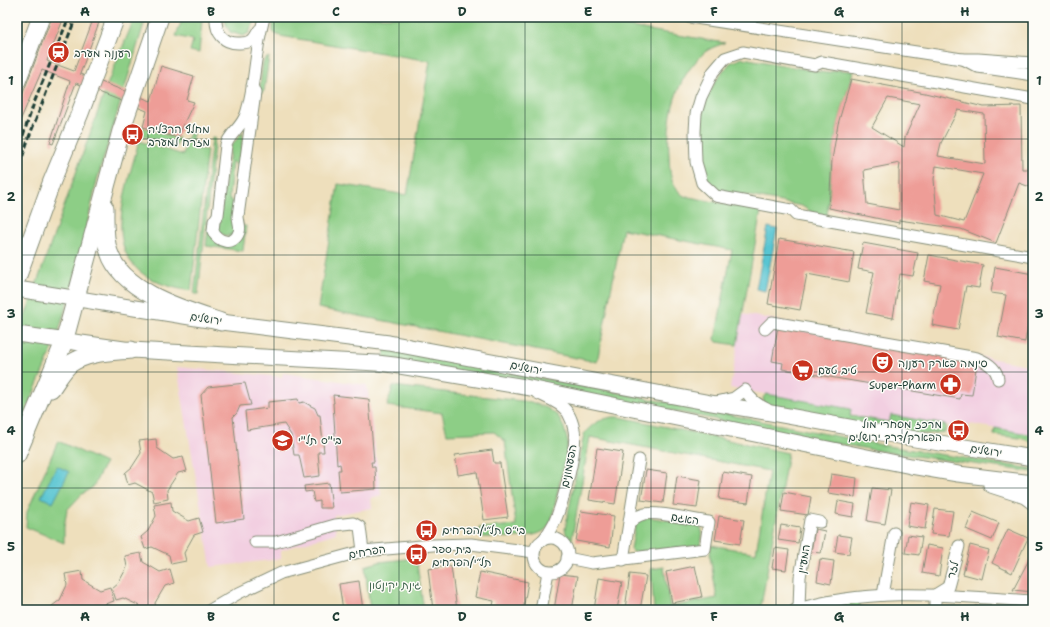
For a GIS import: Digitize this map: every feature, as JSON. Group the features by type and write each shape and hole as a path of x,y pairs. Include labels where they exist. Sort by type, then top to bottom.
{"highway":[{"path":"17,81 41,17"},
{"path":"17,278 52,182 116,17"},
{"path":"17,455 60,341 121,131 160,17"},
{"path":"105,189 107,241 109,252 117,267 129,279 148,293 168,304 221,322"},
{"path":"32,418 63,372 70,365 78,360 102,354 131,350"}],"main road":[{"name":"ירושלים","path":"17,289 221,322 389,343 711,404 777,414 915,440 1033,458"},
{"name":"ירושלים","path":"17,334 131,350 377,363 525,387 904,465 958,474 1033,483"},
{"path":"958,474 1025,496 1033,502"}],"street":[{"path":"216,17 216,24 221,37 227,41 235,43 246,43 253,40 263,18"},
{"path":"689,17 962,59 1033,63"},
{"path":"252,86 255,92 238,216 239,231 234,239 226,242 217,238 212,231 214,222 218,215 226,145 243,120 252,86 263,18"},
{"path":"1033,99 822,62 815,65 743,52 725,58 712,72 701,97 696,114 694,132 696,162 702,183 716,196 791,210 796,215 1033,257"},
{"path":"962,59 978,67 1033,75"},
{"path":"865,235 1033,264"},
{"path":"765,329 772,322 977,358 989,364 997,374 998,379"},
{"name":"הפעמונים","path":"525,387 554,402 567,411 575,431 574,447 568,479 555,522 548,535 542,541"},
{"path":"623,560 639,460"},
{"name":"האגם","path":"567,558 592,563 705,549 709,522 652,514 637,517 632,520 629,525"},
{"name":"המעיין","path":"820,522 810,520 800,577 797,609 856,598 883,595 935,595 1033,601"},
{"path":"255,542 276,542 335,525 353,523 360,527 362,551"},
{"path":"883,595 894,533"},
{"path":"547,539 558,540 565,546 567,558 562,568 554,572 548,572 542,570 538,566 535,561 534,552 537,545 542,541 547,539"},
{"name":"הפרחים","path":"210,610 239,593 281,573 362,551 432,545 471,544 534,552"},
{"name":"לזר","path":"935,595 948,587 958,546"},
{"path":"541,610 548,572"},
{"path":"935,595 935,610"}],"shaded area":[{"path":"743,314 1033,366 1033,435 970,424 968,429 891,415 889,422 850,415 851,409 730,388"},
{"name":"בי\"ס תל\"י","path":"177,367 282,377 283,373 367,385 381,495 371,498 372,508 334,515 336,533 281,550 281,559 211,567"}],"green space":[{"path":"135,17 146,17 97,180 78,265 56,341 17,431 17,339 109,80"},
{"path":"183,17 198,17 197,20 202,20 199,53 190,51 193,40 176,36"},
{"path":"225,17 255,17 249,33 243,36 230,32 226,24"},
{"path":"273,17 572,17 725,43 704,53 689,70 682,81 673,104 669,129 669,155 671,178 675,187 684,196 761,211 737,345 717,342 715,339 732,250 623,229 597,362 318,308 338,184 407,195 430,61 280,36 275,34 273,31"},
{"path":"269,57 264,91 259,95 263,63 265,59"},
{"path":"743,58 826,73 838,70 853,71 838,124 832,160 827,217 811,212 802,206 719,190 708,180 703,162 700,134 702,116 706,101 715,82 730,63"},
{"path":"143,127 179,138 176,146 140,135"},
{"path":"189,132 193,133 191,148 207,150 191,291 160,283 139,271 127,255 122,236 122,215 125,191 139,141 183,155"},
{"path":"243,132 240,168 232,161 229,198 236,204 236,231 229,235 225,235 218,231 231,146"},
{"path":"212,138 215,138 198,294 194,294"},
{"path":"209,221 220,244 242,226 246,226 243,251 206,246"},
{"path":"385,349 589,387 887,446 1033,469 1033,472 886,452 833,443 673,411 384,358"},
{"path":"393,386 531,402 547,408 558,416 564,428 568,443 552,518 548,527 543,531 526,536 506,538 480,537 479,528 516,525 505,441 494,432 447,434 442,413 387,406"},
{"path":"766,394 851,409 850,416 889,422 891,415 946,425 945,432 927,434 899,433 764,404 763,398"},
{"path":"612,417 620,417 788,453 761,606 741,610 654,610 651,569 664,567 670,607 717,598 710,556 711,545 756,553 769,471 590,437 571,544 565,529 584,434 596,422"},
{"path":"995,428 1033,435 1033,442 1020,438 994,435"},
{"path":"58,441 105,463 93,487 82,494 67,510 64,527 64,543 26,527 27,512"},
{"path":"647,517 699,525 702,532 701,544 698,546 633,552 631,549 635,527 638,521"},
{"name":"גינת יקינטון","path":"416,558 424,610 370,610 365,566 379,562"},
{"path":"859,602 859,610 807,610"}],"water":[{"path":"768,227 777,229 765,291 756,289"},
{"path":"57,466 69,472 53,503 41,497"}],"building":[{"path":"52,17 64,17 47,61 74,71 94,17 101,17 80,74 151,101 161,66 194,76 187,100 194,102 177,138 143,127 147,111 76,83 53,144 50,143 70,81 42,70 17,128 17,109"},
{"path":"851,79 925,93 984,107 1021,106 1022,169 1033,169 1033,188 1019,183 996,243 961,229 899,220 899,223 829,208 832,160 838,124","holes":["888,98 920,104 905,137 904,147 872,127","958,110 984,114 985,164 938,156 941,143","900,163 899,210 867,204 864,170","936,166 983,174 964,222 937,215 934,179"]},
{"path":"779,239 854,252 849,282 807,274 800,310 768,304"},
{"path":"863,243 918,253 913,276 900,274 893,318 866,313 874,272 858,269"},
{"path":"929,255 983,265 979,288 966,286 958,330 932,325 940,284 924,281"},
{"path":"995,267 1033,274 1033,298 1025,342 998,337 1006,295 991,293"},
{"path":"778,327 977,362 972,395 961,394 960,399 782,369 783,363 772,361"},
{"path":"245,383 251,405 240,406 237,413 233,417 244,519 216,523 201,395 208,387"},
{"path":"333,395 369,400 374,462 371,462 372,467 375,467 376,489 340,492 338,470 341,470 340,464 337,465"},
{"path":"298,399 299,403 304,402 315,408 318,415 320,415 324,452 318,452 320,476 304,478 299,455 294,455 291,435 284,424 247,430 245,411 268,408 268,402"},
{"path":"156,439 157,448 173,459 183,457 187,471 178,473 167,490 168,499 154,502 152,492 135,483 128,485 125,473 132,467 141,453 139,441"},
{"path":"597,448 623,452 615,504 589,500"},
{"path":"492,450 494,463 500,463 508,517 484,520 477,472 458,475 455,455"},
{"path":"646,470 667,473 663,503 641,500"},
{"path":"723,472 752,477 748,503 719,499"},
{"path":"831,474 857,478 855,497 828,493"},
{"path":"677,476 701,480 697,508 673,505"},
{"path":"329,483 332,508 320,508 320,501 314,502 312,491 305,492 304,486"},
{"path":"872,488 891,490 885,524 867,521"},
{"path":"784,492 811,497 808,515 781,511"},
{"path":"838,501 855,504 853,517 836,514"},
{"path":"171,502 172,511 189,521 199,518 203,532 194,535 184,553 186,561 171,564 169,555 152,547 145,549 141,537 148,531 156,516 154,505"},
{"path":"911,502 929,505 925,529 907,526"},
{"path":"935,509 953,511 949,536 931,534"},
{"path":"581,511 614,516 610,547 576,541"},
{"path":"973,512 999,523 992,540 966,529"},
{"path":"719,516 744,520 740,544 715,540"},
{"path":"781,525 800,528 798,543 778,540"},
{"path":"815,529 825,531 821,553 811,552"},
{"path":"1008,529 1028,538 1012,573 992,563"},
{"path":"838,535 852,537 849,554 835,552"},
{"path":"908,535 922,537 919,555 905,553"},
{"path":"927,545 943,548 939,576 922,573"},
{"path":"970,545 989,550 982,579 963,574"},
{"path":"775,548 789,550 786,570 772,568"},
{"path":"1033,552 1033,592 1013,590"},
{"path":"141,553 143,562 160,572 170,569 174,583 165,586 155,603 157,610 141,610 140,606 123,598 116,600 112,588 119,582 127,567 125,556"},
{"path":"820,559 834,561 831,584 817,581"},
{"path":"451,566 457,610 433,610 428,569"},
{"path":"695,566 702,597 672,603 666,572"},
{"path":"82,571 83,580 100,590 110,587 114,601 105,604 102,610 53,610 52,606 60,600 67,585 65,574"},
{"path":"480,572 528,582 523,610 492,610 494,601 475,597"},
{"path":"560,574 578,576 572,610 554,610"},
{"path":"630,574 646,576 640,610 625,609"},
{"path":"599,578 622,582 617,610 594,610"},
{"path":"359,581 363,610 343,610 339,584"},
{"path":"975,606 995,609 995,610 974,610"}],"railway":[{"path":"17,153 34,103 69,17"},
{"path":"17,173 29,137 76,17"}],"place":[{"name":"רעננה מערב","path":"58,53"},
{"name":"מחלף הרצליה מזרח למערב","path":"132,135"},
{"name":"סינמה פארק רעננה","path":"882,363"},
{"name":"טיב טעם","path":"802,370"},
{"name":"Super-Pharm","path":"951,385"},
{"name":"מרכז מסחרי מול הפארק/דרך ירושלים","path":"958,430"},
{"name":"בי\"ס תל\"י","path":"282,440"},
{"name":"בי״ס תל״י/הפרחים","path":"426,530"},
{"name":"בית ספר תל״י/הפרחים","path":"416,555"}]}
